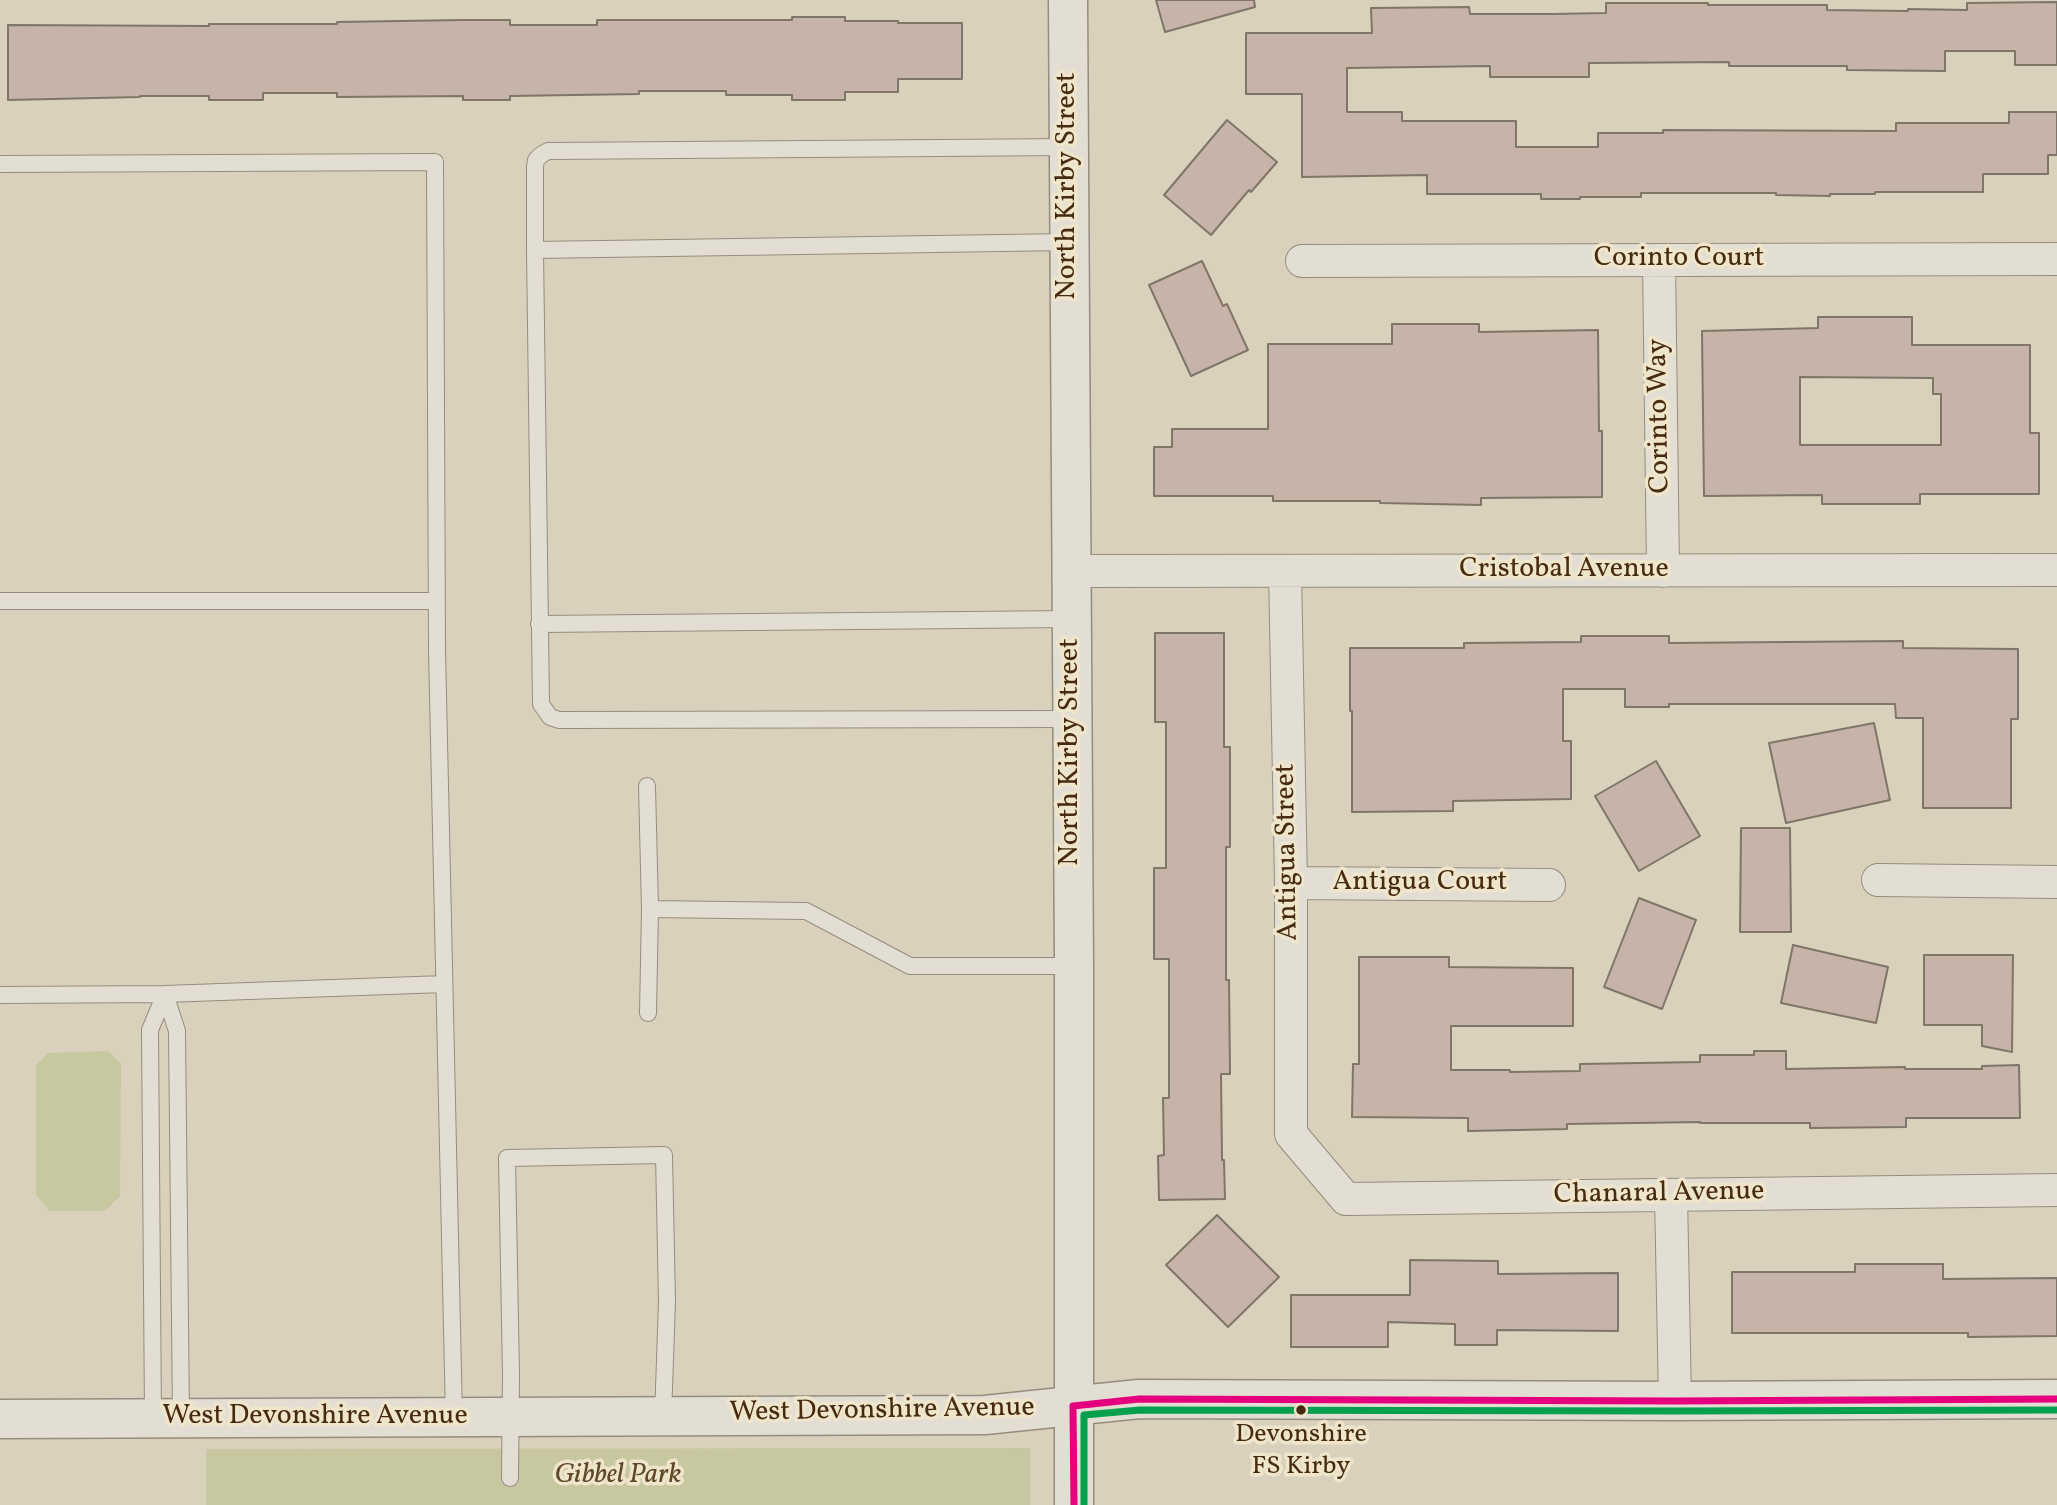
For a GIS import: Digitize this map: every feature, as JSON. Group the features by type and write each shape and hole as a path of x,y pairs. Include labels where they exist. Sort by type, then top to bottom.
{"street":[{"name":"North Kirby Street","path":"1068,0 1074,966 1074,1505"},
{"name":"Corinto Court","path":"1302,261 2056,259"},
{"name":"Corinto Way","path":"1659,260 1663,571"},
{"name":"Cristobal Avenue","path":"1072,571 2057,570"},
{"name":"Antigua Street","path":"1285,571 1291,883 1291,1134"},
{"path":"1878,880 2057,882"},
{"name":"Antigua Court","path":"1291,883 1549,885"},
{"name":"Chanaral Avenue","path":"1291,1134 1346,1199 2057,1191"},
{"path":"1671,1195 1675,1401"},
{"name":"West Devonshire Avenue","path":"0,1419 985,1415 1139,1399 2057,1399"}],"lane":[{"path":"1069,147 548,151 541,155 535,167 535,250 541,704 550,717 1072,719"},
{"path":"0,164 435,162 437,601 454,1418"},
{"path":"535,250 1069,242"},
{"path":"0,601 437,601"},
{"path":"539,624 1072,619"},
{"path":"647,786 650,909 648,1013"},
{"path":"650,909 806,911 910,966 1074,966"},
{"path":"0,995 165,994 444,984"},
{"path":"165,994 150,1030 152,1313 167,1418"},
{"path":"165,994 177,1031 180,1313 167,1418"},
{"path":"510,1478 507,1158 664,1155 667,1302 663,1417"},
{"path":"151,1213 179,1213"},
{"path":"152,1313 180,1313"}],"green space":[{"path":"108,1051 121,1064 120,1196 105,1211 50,1211 36,1195 36,1065 48,1053"},
{"name":"Gibbel Park","path":"1030,1448 1030,1505 206,1505 206,1449"}],"building":[{"path":"1156,0 1254,0 1255,7 1165,32"},
{"path":"2057,2 2057,65 2015,65 2015,51 1945,51 1945,71 1847,70 1847,66 1729,66 1729,62 1589,63 1589,77 1490,77 1490,66 1347,68 1347,112 1402,112 1402,121 1516,121 1516,147 1598,147 1598,133 1663,133 1663,130 1896,131 1896,123 2009,123 2009,112 2057,112 2057,155 2048,155 2048,174 1983,174 1983,192 1875,192 1830,196 1776,193 1641,193 1641,197 1580,199 1541,199 1541,194 1427,194 1427,175 1302,177 1302,94 1246,94 1246,33 1372,33 1371,8 1469,7 1470,14 1552,14 1606,13 1606,3 1708,3 1827,5 1827,10 1908,11 1967,10 1967,3"},
{"path":"792,17 845,17 845,21 898,23 962,23 962,79 898,79 898,92 845,92 845,100 792,100 792,95 726,95 726,91 639,91 639,94 510,96 510,100 463,100 463,96 337,97 337,93 263,93 263,100 209,100 209,96 140,96 8,100 8,25 209,26 510,20 510,25 597,25 597,20 792,20"},
{"path":"1227,120 1277,162 1211,235 1164,195"},
{"path":"1202,261 1223,306 1227,304 1248,350 1191,376 1149,285"},
{"path":"1818,317 1912,317 1912,345 2030,345 2030,433 2039,433 2039,494 1920,494 1920,504 1822,504 1822,495 1704,496 1702,331 1818,328","holes":["1800,377 1933,378 1933,394 1941,394 1941,445 1800,445"]},
{"path":"1392,324 1479,324 1479,332 1598,330 1602,497 1481,498 1481,505 1273,501 1273,496 1154,496 1154,447 1172,447 1172,429 1268,429 1268,344 1392,344"},
{"path":"1155,633 1224,633 1224,747 1230,747 1230,847 1226,847 1226,980 1229,980 1230,1074 1221,1074 1225,1199 1159,1200 1158,1156 1164,1155 1163,1098 1169,1098 1169,959 1154,959 1154,868 1166,868 1166,722 1155,722"},
{"path":"1581,636 1669,636 1669,643 1903,641 1903,648 2018,649 2018,719 2011,719 2011,808 1923,808 1923,718 1896,718 1895,704 1669,704 1669,707 1625,707 1625,689 1563,689 1563,741 1571,741 1571,799 1453,801 1453,811 1352,812 1350,648 1464,648 1464,643 1581,642"},
{"path":"1874,723 1890,800 1786,823 1769,743"},
{"path":"1656,761 1700,836 1639,871 1595,796"},
{"path":"1741,828 1790,828 1791,932 1740,932"},
{"path":"1639,898 1696,920 1662,1009 1604,987"},
{"path":"1793,945 1888,967 1876,1023 1781,1003"},
{"path":"1924,955 2013,955 2012,1052 1982,1046 1982,1025 1924,1025"},
{"path":"1359,957 1449,957 1449,967 1573,968 1573,1026 1451,1026 1451,1070 1580,1071 1580,1064 1700,1062 1700,1055 1754,1055 1754,1051 1786,1051 1786,1069 1982,1069 1982,1066 2019,1065 2020,1118 1906,1118 1906,1127 1810,1128 1810,1123 1700,1122 1567,1124 1567,1129 1468,1131 1468,1118 1352,1117 1353,1064 1359,1064"},
{"path":"1217,1215 1279,1277 1228,1327 1166,1265"},
{"path":"1410,1260 1498,1261 1498,1274 1618,1273 1618,1331 1497,1330 1497,1345 1455,1345 1455,1324 1388,1322 1388,1347 1291,1347 1291,1295 1410,1295"},
{"path":"1855,1264 1943,1264 1943,1279 2057,1278 2057,1336 1968,1337 1968,1333 1732,1333 1732,1272 1855,1272"}],"transit line":[{"path":"1074,1505 1073,1406 1139,1399 2057,1399"},
{"path":"1084,1505 1084,1415 1140,1410 2057,1410"}],"place":[{"name":"Devonshire FS Kirby","path":"1301,1410"}]}
